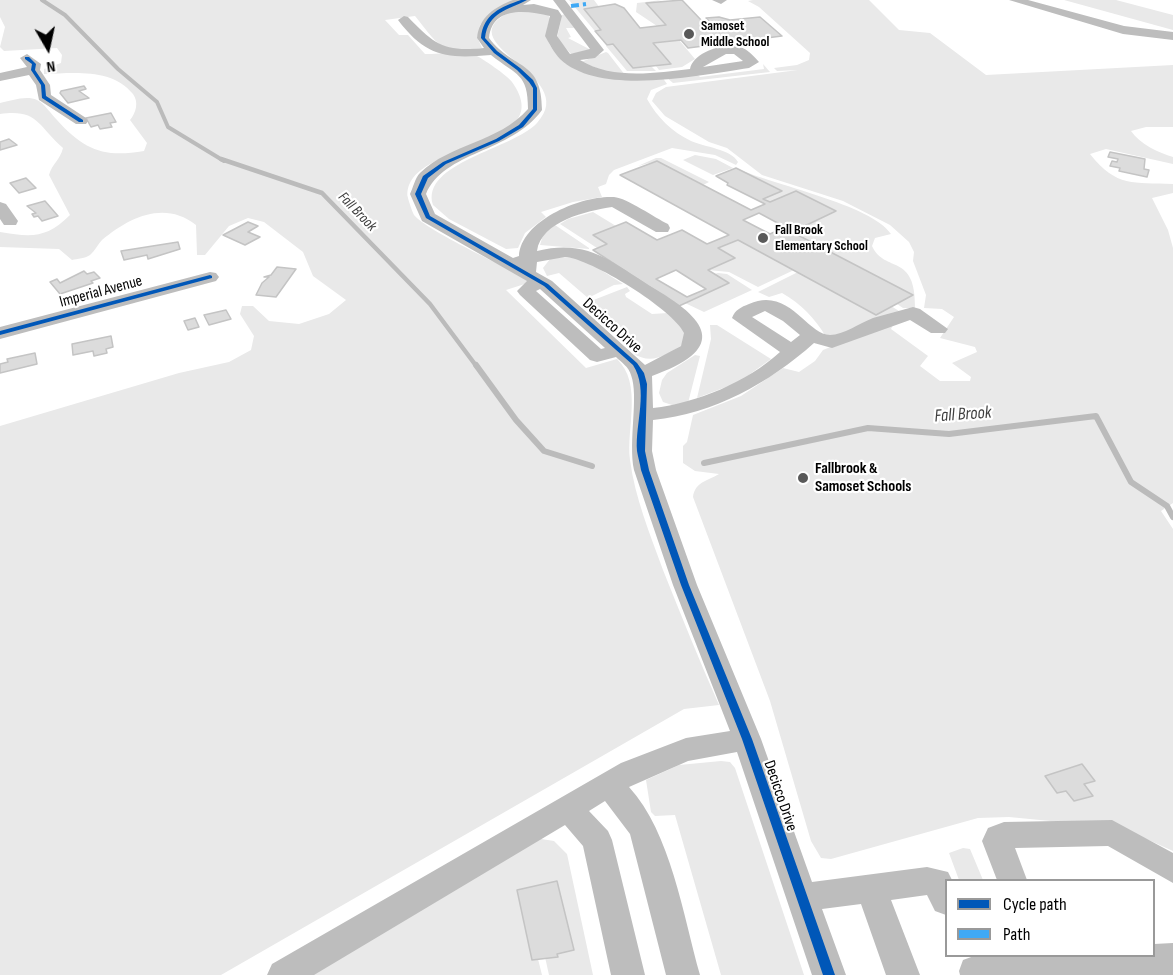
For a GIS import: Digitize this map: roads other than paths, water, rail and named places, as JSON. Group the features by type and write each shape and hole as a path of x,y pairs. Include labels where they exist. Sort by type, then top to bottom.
{"street":[{"path":"525,0 492,16 483,31 483,38 493,51 531,82 537,99 536,108 522,124 510,133 432,171 420,184 418,196 419,206 428,217 528,269"},
{"path":"559,0 597,50 590,55 567,58"},
{"path":"1015,0 1123,30 1173,36"},
{"path":"503,9 534,8 554,13 568,12"},
{"path":"554,13 556,16 551,36 567,58 589,72 635,78 697,70"},
{"path":"404,20 430,47 439,51 455,54 493,51"},
{"path":"0,77 30,64 43,85 45,97 81,121"},
{"path":"528,269 530,241 546,224 608,202 619,203 662,228"},
{"path":"0,207 10,221"},
{"path":"528,269 561,252 590,256 684,317 693,332 693,341 688,349 677,359 641,373"},
{"name":"Decicco Drive","path":"528,269 529,287 526,291 597,356 620,350 641,373 643,415 641,451 645,470 685,585 747,739 829,975"},
{"name":"Imperial Avenue","path":"0,333 210,277"},
{"path":"793,352 740,316 762,305 770,306 807,328 810,336"},
{"path":"810,336 832,342 880,322 913,313 938,329"},
{"path":"643,415 680,412 722,397 741,388 793,352 810,336"},
{"path":"284,975 608,784 667,755 747,739"},
{"path":"608,784 633,812 644,831 684,975"},
{"path":"568,808 597,840 628,975"},
{"path":"1012,879 998,842 999,837 1112,834 1173,869"},
{"path":"801,898 936,882 945,899"},
{"path":"871,888 903,975"},
{"path":"974,967 1043,959 1173,959"}],"waterway":[{"name":"Fall Brook","path":"42,0 65,15 118,69 157,102 168,127 224,161"},
{"name":"Fall Brook","path":"221,159 322,193 430,304 477,367"},
{"name":"Fall Brook","path":"476,365 516,420 544,451 592,466"},
{"name":"Fall Brook","path":"704,463 868,428 949,434 1096,416 1131,482 1167,506 1173,517"}],"place":[{"name":"Samoset Middle School","path":"689,34"},
{"name":"Fall Brook Elementary School","path":"763,238"},
{"name":"Fallbrook & Samoset Schools","path":"803,478"}]}
